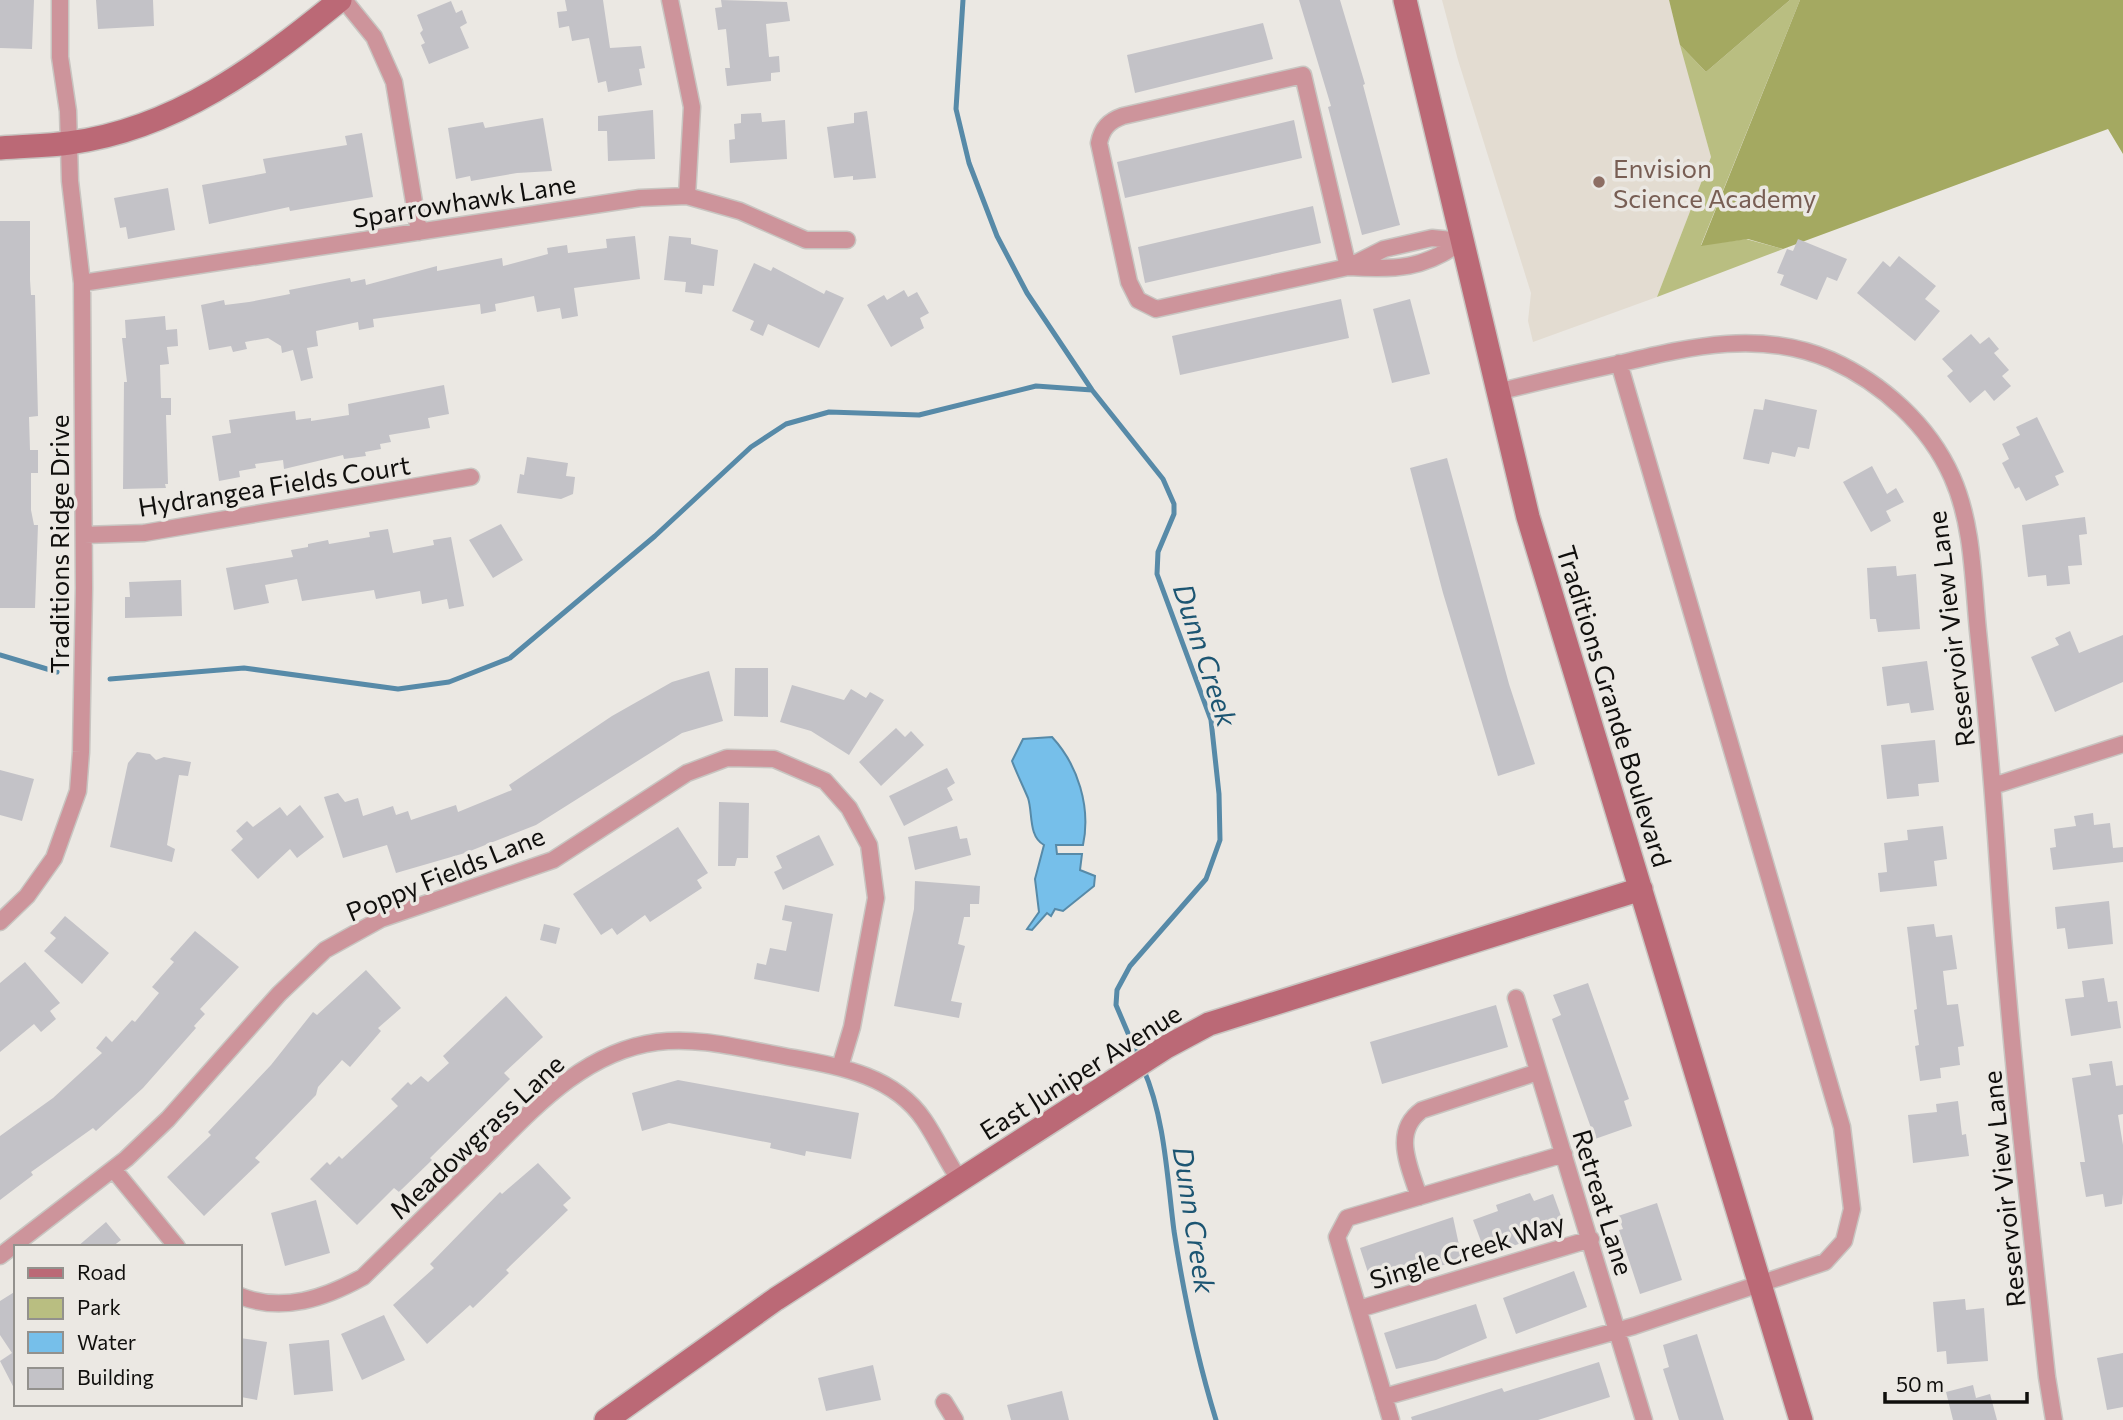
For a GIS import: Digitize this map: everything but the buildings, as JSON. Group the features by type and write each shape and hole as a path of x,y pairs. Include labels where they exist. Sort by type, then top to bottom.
{"main road":[{"path":"0,148 70,143 161,118 203,98 269,58 342,0"},
{"name":"Traditions Grande Boulevard","path":"1405,0 1528,517 1801,1420"},
{"name":"East Juniper Avenue","path":"607,1420 776,1298 1090,1095 1209,1024 1275,1001 1641,889"}],"street":[{"name":"Traditions Ridge Drive","path":"0,922 27,896 54,858 78,791 84,535 82,283 60,57 60,0"},
{"path":"342,0 374,37 394,82 419,232"},
{"path":"670,0 692,107 687,196"},
{"path":"1348,267 1303,75 1123,116 1113,120 1101,134 1099,143 1129,282 1133,292 1146,305 1156,309 1348,267 1384,249 1433,238 1462,241"},
{"name":"Sparrowhawk Lane","path":"82,283 640,198 687,196 740,211 806,240 847,240"},
{"name":"Reservoir View Lane","path":"1497,392 1690,347 1728,342 1782,346 1829,359 1854,372 1907,412 1942,458 1962,503 1969,539 1993,786 2019,1111 2047,1377 2054,1420"},
{"path":"1384,1397 1617,1331 1825,1262 1844,1241 1852,1209 1842,1127 1619,363"},
{"name":"Hydrangea Fields Court","path":"84,535 144,533 471,477"},
{"path":"1993,786 2123,744"},
{"name":"Poppy Fields Lane","path":"15,1245 114,1170 168,1119 279,994 325,950 381,919 553,860 687,773 727,758 774,759 825,781 849,808 869,845 876,898 852,1027 840,1067"},
{"name":"Retreat Lane","path":"1516,998 1591,1239 1640,1419"},
{"name":"Meadowgrass Lane","path":"242,1296 280,1303 305,1302 337,1291 363,1277 571,1076 613,1052 656,1042 694,1040 840,1067 869,1076 902,1097 923,1119 959,1179"},
{"path":"1419,1197 1404,1145 1404,1129 1411,1118 1422,1110 1538,1072"},
{"path":"1391,1420 1337,1237 1347,1218 1564,1154"},
{"path":"114,1170 175,1245"},
{"name":"Single Creek Way","path":"1359,1309 1591,1239"},
{"name":"Poppy Fields Lane","path":"0,1256 14,1245"},
{"path":"944,1402 956,1420"}],"shaded area":[{"name":"Envision Science Academy","path":"1442,0 1669,0 1711,157 1657,297 1533,342 1528,321 1531,293 1458,60"}],"green space":[{"path":"1669,0 1790,0 1706,72 1680,45"},
{"path":"1790,0 1800,0 1701,245 1746,239 1783,249 1657,297 1711,157 1680,45 1706,72"},
{"path":"1800,0 2123,0 2123,154 2108,129 1783,249 1748,239 1701,246"}],"water":[{"path":"1052,737 1075,773 1084,802 1085,816 1083,845 1056,845 1057,854 1082,854 1080,870 1095,876 1094,886 1063,911 1055,909 1051,916 1047,913 1032,930 1027,929 1039,912 1035,879 1044,845 1035,836 1028,798 1012,761 1023,739"}],"waterway":[{"name":"Dunn Creek","path":"963,0 956,109 969,163 997,236 1027,293 1092,390 1163,479 1174,504 1174,514 1158,552 1157,574 1211,720 1219,794 1220,840 1206,879 1130,966 1117,990 1116,1005 1139,1059"},
{"path":"110,679 244,668 398,689 449,682 510,658 655,536 751,447 786,424 829,412 919,415 1036,386 1092,390"},
{"path":"0,655 57,672"},
{"name":"Dunn Creek","path":"1143,1068 1161,1127 1182,1279 1216,1420"}],"place":[{"name":"Envision Science Academy","path":"1599,182"}]}
